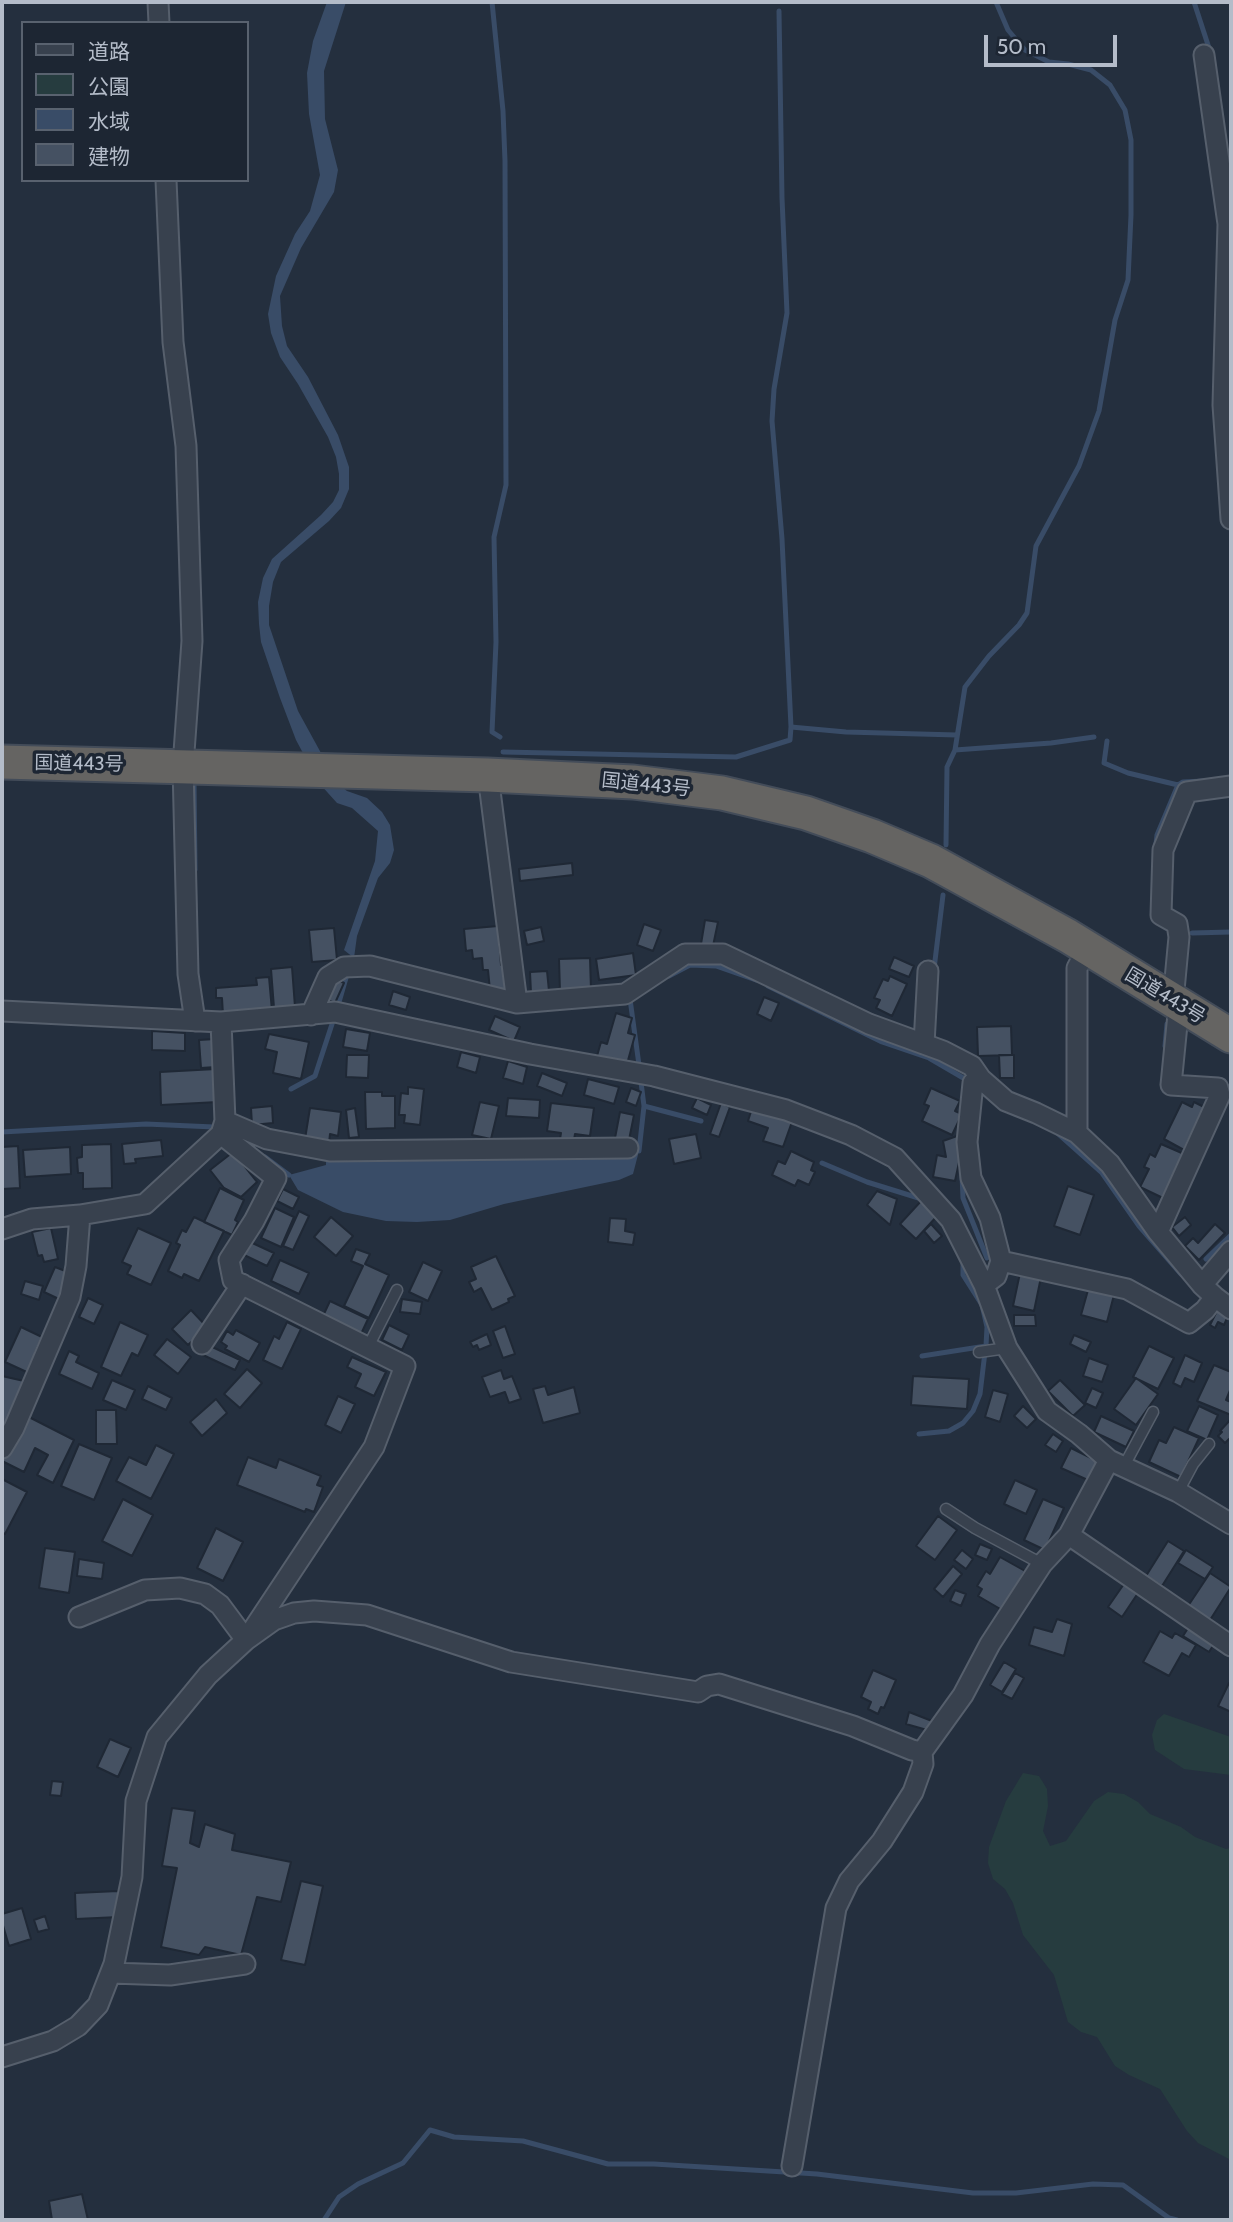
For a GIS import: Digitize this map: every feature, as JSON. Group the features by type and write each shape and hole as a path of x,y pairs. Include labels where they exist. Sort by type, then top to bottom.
{"highway":[{"name":"国道443号","path":"2,762 488,775 633,782 722,793 806,813 872,836 931,861 1087,949 1231,1036"}],"street":[{"path":"158,2 159,21"},
{"path":"1204,55 1228,224 1223,405 1231,519"},
{"path":"166,182 173,342 186,446 191,642 183,766 188,974 195,1021"},
{"path":"488,775 517,1003"},
{"path":"1158,1233 1220,1095 1217,1088 1171,1084 1179,937 1177,924 1161,915 1163,850 1187,792 1231,786"},
{"path":"1077,1133 1077,968 1087,949"},
{"path":"311,1015 328,977 344,967 370,965 517,1003 625,994 685,954 723,954 869,1024 943,1051 972,1066 981,1079 1006,1101 1077,1133 1110,1164 1158,1233 1216,1297"},
{"path":"924,1044 928,971"},
{"path":"2,1011 221,1022 335,1012 530,1055 654,1076 786,1110 850,1135 895,1158 951,1220 984,1285 1000,1349 1047,1411 1116,1463 1178,1492 1231,1524"},
{"path":"221,1022 223,1128 276,1178 254,1221 229,1260 233,1280 405,1366 374,1447 246,1640"},
{"path":"981,1079 973,1083 967,1142 971,1178 990,1218 1001,1261 996,1276 984,1285"},
{"path":"223,1128 330,1151 628,1148"},
{"path":"2,1229 32,1219 145,1205 223,1128"},
{"path":"2,1448 14,1427 70,1297 76,1266 80,1215"},
{"path":"1001,1261 1127,1289 1189,1323 1216,1297 1231,1251"},
{"path":"202,1344 242,1284"},
{"path":"792,2166 836,1908 849,1881 882,1842 913,1792 923,1764 922,1752 963,1695 990,1644 1042,1564 1069,1535 1116,1463"},
{"path":"1069,1535 1231,1646"},
{"path":"79,1617 145,1590 180,1588 205,1594 220,1605 246,1640"},
{"path":"2,2057 53,2040 78,2026 98,2005 111,1973 132,1877 136,1801 157,1737 208,1675 246,1640 274,1619 314,1611 367,1615 510,1662 698,1692 707,1686 719,1684 853,1726 922,1752"},
{"path":"111,1973 170,1975 245,1964"}],"lane":[{"path":"368,1347 397,1290"},
{"path":"979,1352 1000,1349"},
{"path":"1116,1463 1153,1412"},
{"path":"1178,1492 1209,1444"},
{"path":"946,1509 1042,1564"}],"green space":[{"path":"1164,1714 1231,1737 1231,1775 1184,1769 1155,1750 1152,1735 1157,1720"},
{"path":"1023,1773 1039,1776 1047,1789 1048,1806 1043,1831 1050,1846 1066,1841 1094,1801 1108,1792 1124,1794 1138,1802 1150,1814 1181,1827 1195,1837 1226,1849 1231,1848 1231,2160 1198,2143 1160,2089 1115,2066 1097,2037 1081,2032 1068,2022 1054,1975 1023,1935 1013,1903 1005,1889 993,1879 988,1863 989,1847 1006,1801"}],"water":[{"path":"327,2 346,2 324,71 325,119 338,170 334,192 301,248 280,296 282,326 287,346 308,377 338,435 349,467 349,489 341,508 329,521 281,562 273,582 269,625 298,711 338,784 347,791 367,798 382,812 390,825 394,850 390,863 378,878 357,936 354,958 344,950 375,861 378,831 352,808 337,803 319,783 296,740 261,642 258,602 263,578 272,559 321,515 333,502 339,490 336,457 328,437 280,357 271,333 268,314 276,276 295,234 310,211 320,175 309,114 307,73 313,41"},
{"path":"639,1151 633,1174 619,1180 504,1204 450,1220 386,1221 343,1212 298,1190 289,1175 326,1165 326,1156"}],"building":[{"path":"572,863 573,875 520,881 519,869"},
{"path":"705,920 718,922 713,946 701,944"},
{"path":"644,924 661,930 653,951 637,945"},
{"path":"498,926 501,965 508,964 510,989 490,990 488,970 483,970 482,958 473,959 472,950 466,951 464,929"},
{"path":"541,927 544,941 527,945 524,931"},
{"path":"334,928 337,960 312,962 309,930"},
{"path":"633,953 636,975 599,980 596,959"},
{"path":"894,957 914,966 909,977 889,969"},
{"path":"590,958 591,990 560,992 559,959"},
{"path":"292,967 295,1007 274,1008 271,969"},
{"path":"547,971 549,991 531,993 530,972"},
{"path":"890,976 907,984 892,1016 876,1008 880,1000 874,998 883,979 888,981"},
{"path":"269,977 272,1011 223,1015 222,998 216,998 216,988 257,985 256,978"},
{"path":"334,978 344,983 335,1003 325,999"},
{"path":"393,991 410,997 406,1010 389,1005"},
{"path":"764,997 779,1003 771,1021 757,1014"},
{"path":"616,1013 632,1018 628,1033 635,1035 627,1064 597,1056 601,1042 607,1044"},
{"path":"495,1016 520,1027 514,1041 489,1030"},
{"path":"1011,1026 1012,1055 978,1056 977,1027"},
{"path":"346,1029 370,1033 367,1051 343,1047"},
{"path":"152,1031 185,1033 185,1051 152,1050"},
{"path":"269,1034 309,1042 301,1079 273,1073 277,1052 265,1049"},
{"path":"215,1039 216,1067 201,1068 199,1040"},
{"path":"461,1052 480,1057 476,1073 457,1067"},
{"path":"347,1055 369,1055 368,1078 346,1077"},
{"path":"999,1055 1014,1055 1014,1078 1000,1078"},
{"path":"508,1061 527,1067 523,1084 503,1078"},
{"path":"216,1069 218,1102 161,1105 160,1072"},
{"path":"542,1073 567,1083 562,1096 537,1086"},
{"path":"588,1079 619,1087 614,1104 584,1095"},
{"path":"408,1087 424,1089 420,1125 404,1123 405,1115 399,1115 401,1093 408,1094"},
{"path":"631,1088 641,1092 636,1106 626,1102"},
{"path":"931,1088 960,1101 955,1111 962,1114 952,1135 922,1121 929,1106 924,1104"},
{"path":"365,1092 382,1092 382,1096 395,1096 395,1128 366,1129"},
{"path":"508,1098 540,1100 539,1118 506,1116"},
{"path":"697,1098 711,1105 707,1115 692,1108"},
{"path":"480,1102 499,1106 491,1139 472,1135"},
{"path":"1182,1102 1192,1107 1194,1102 1204,1107 1184,1150 1164,1139"},
{"path":"551,1103 594,1108 590,1136 575,1134 574,1140 560,1139 561,1133 547,1131"},
{"path":"721,1103 730,1107 719,1137 710,1134"},
{"path":"753,1105 793,1119 783,1147 763,1141 768,1128 748,1121"},
{"path":"272,1106 273,1123 252,1125 251,1108"},
{"path":"310,1108 341,1112 338,1136 330,1134 329,1143 305,1139"},
{"path":"355,1108 359,1137 349,1138 346,1110"},
{"path":"620,1112 634,1115 629,1140 615,1138"},
{"path":"696,1134 701,1158 674,1164 669,1139"},
{"path":"957,1136 961,1153 955,1181 933,1177 937,1155 946,1157 943,1141"},
{"path":"161,1140 163,1156 135,1159 136,1163 124,1164 122,1144"},
{"path":"111,1144 112,1188 83,1189 83,1173 78,1173 77,1158 82,1157 82,1145"},
{"path":"1161,1144 1184,1154 1163,1198 1140,1187 1149,1169 1144,1167 1150,1154 1155,1157"},
{"path":"18,1146 20,1188 2,1189 2,1147"},
{"path":"70,1147 71,1174 25,1177 23,1150"},
{"path":"791,1151 814,1162 811,1170 815,1172 809,1185 798,1180 795,1186 772,1175 778,1161 785,1164"},
{"path":"233,1152 257,1182 241,1197 224,1188 210,1170"},
{"path":"1068,1186 1094,1195 1080,1235 1054,1226"},
{"path":"220,1188 244,1200 232,1235 204,1222"},
{"path":"283,1189 299,1197 293,1209 277,1201"},
{"path":"877,1191 897,1199 890,1225 867,1205"},
{"path":"922,1200 938,1215 916,1239 900,1224"},
{"path":"275,1208 294,1217 281,1247 261,1238"},
{"path":"299,1211 309,1216 293,1250 283,1246"},
{"path":"194,1217 224,1231 199,1281 184,1274 182,1278 168,1271 180,1245 176,1243 182,1230 186,1232"},
{"path":"331,1217 353,1236 336,1256 314,1237"},
{"path":"1185,1217 1191,1225 1179,1236 1172,1227"},
{"path":"610,1218 626,1219 625,1231 635,1233 633,1245 608,1242"},
{"path":"931,1224 942,1236 934,1243 924,1231"},
{"path":"1215,1224 1225,1233 1199,1260 1185,1246 1193,1238 1198,1243"},
{"path":"51,1228 58,1259 44,1262 42,1255 38,1256 32,1232"},
{"path":"138,1228 171,1243 151,1285 127,1274 131,1266 122,1262"},
{"path":"248,1241 274,1253 267,1266 242,1254"},
{"path":"356,1249 370,1254 365,1264 389,1275 369,1318 344,1306 363,1266 351,1261"},
{"path":"496,1256 515,1296 492,1310 481,1288 474,1292 469,1282 476,1279 471,1267"},
{"path":"280,1260 309,1273 299,1294 271,1281"},
{"path":"423,1262 442,1271 428,1301 409,1292"},
{"path":"55,1267 73,1274 61,1300 44,1292"},
{"path":"1020,1273 1041,1277 1034,1311 1013,1306"},
{"path":"25,1281 43,1286 39,1300 21,1294"},
{"path":"1090,1283 1115,1291 1107,1322 1081,1315"},
{"path":"88,1298 103,1305 94,1324 79,1317"},
{"path":"402,1299 422,1302 420,1314 400,1312"},
{"path":"330,1301 368,1319 361,1334 323,1316"},
{"path":"191,1310 207,1327 188,1345 172,1329"},
{"path":"1217,1311 1228,1316 1224,1325 1218,1322 1215,1328 1210,1325"},
{"path":"1014,1315 1035,1315 1036,1326 1014,1326"},
{"path":"120,1322 148,1335 138,1356 132,1353 121,1376 101,1367"},
{"path":"287,1322 301,1329 282,1369 263,1360 274,1336 279,1339"},
{"path":"389,1325 409,1335 402,1350 382,1340"},
{"path":"505,1326 515,1354 503,1358 493,1331"},
{"path":"21,1327 42,1337 35,1353 40,1355 31,1374 5,1362"},
{"path":"236,1330 260,1343 249,1362 225,1349 227,1346 221,1342 227,1331 233,1335"},
{"path":"487,1334 491,1345 479,1350 477,1345 473,1347 470,1342"},
{"path":"1074,1335 1091,1342 1086,1352 1070,1344"},
{"path":"167,1339 191,1357 178,1374 154,1355"},
{"path":"208,1345 240,1360 235,1370 203,1355"},
{"path":"1149,1346 1174,1358 1158,1389 1133,1377"},
{"path":"69,1351 79,1356 76,1362 99,1373 92,1389 59,1374"},
{"path":"1185,1355 1202,1363 1194,1382 1185,1378 1181,1387 1173,1383"},
{"path":"352,1357 386,1372 374,1396 355,1387 361,1374 347,1367"},
{"path":"1089,1358 1108,1365 1102,1382 1083,1376"},
{"path":"1214,1365 1231,1372 1231,1388 1226,1400 1231,1402 1231,1415 1197,1401"},
{"path":"247,1369 262,1383 240,1408 224,1394"},
{"path":"501,1370 504,1379 512,1376 521,1399 509,1403 505,1392 490,1397 482,1377"},
{"path":"2,1376 24,1381 14,1428 2,1425"},
{"path":"913,1376 969,1379 967,1409 911,1405"},
{"path":"1136,1378 1158,1394 1136,1425 1114,1409"},
{"path":"112,1380 135,1390 126,1410 103,1400"},
{"path":"1060,1380 1085,1405 1073,1416 1048,1391"},
{"path":"148,1386 172,1398 166,1410 142,1399"},
{"path":"545,1386 548,1395 574,1387 580,1413 543,1423 533,1389"},
{"path":"1092,1388 1103,1393 1096,1408 1085,1403"},
{"path":"993,1390 1008,1394 1000,1422 985,1417"},
{"path":"338,1396 355,1404 341,1433 325,1425"},
{"path":"216,1399 227,1413 202,1436 190,1422"},
{"path":"1023,1406 1036,1419 1027,1428 1014,1416"},
{"path":"1199,1406 1218,1415 1207,1440 1187,1431"},
{"path":"96,1410 116,1410 117,1444 96,1444"},
{"path":"25,1415 74,1440 53,1483 37,1475 48,1455 35,1448 24,1472 2,1461"},
{"path":"1101,1416 1134,1431 1126,1447 1094,1432"},
{"path":"1231,1419 1231,1441 1229,1439 1225,1443 1218,1436"},
{"path":"1174,1427 1199,1438 1181,1477 1149,1462 1159,1440 1166,1443"},
{"path":"1053,1434 1063,1441 1056,1452 1045,1445"},
{"path":"79,1444 112,1458 94,1500 61,1486"},
{"path":"156,1445 174,1454 151,1499 116,1481 129,1457 146,1465"},
{"path":"1071,1448 1099,1462 1090,1481 1061,1468"},
{"path":"248,1457 276,1468 279,1459 321,1476 317,1485 323,1487 314,1512 306,1509 305,1512 237,1485"},
{"path":"2,1479 27,1492 5,1534 2,1533"},
{"path":"1015,1480 1037,1490 1026,1514 1004,1504"},
{"path":"123,1499 153,1515 132,1556 102,1541"},
{"path":"1043,1499 1064,1508 1045,1550 1024,1540"},
{"path":"938,1516 957,1530 935,1560 916,1546"},
{"path":"216,1528 243,1542 223,1581 197,1568"},
{"path":"1168,1541 1184,1551 1162,1586 1146,1576"},
{"path":"980,1544 992,1549 987,1560 975,1555"},
{"path":"45,1548 75,1552 69,1593 39,1588"},
{"path":"962,1550 973,1559 966,1569 954,1560"},
{"path":"1186,1550 1213,1567 1205,1579 1178,1563"},
{"path":"1000,1557 1025,1571 1002,1610 978,1596 982,1589 977,1586 986,1571 990,1574"},
{"path":"79,1559 104,1563 102,1579 77,1576"},
{"path":"953,1566 962,1574 943,1597 934,1589"},
{"path":"1210,1573 1231,1587 1210,1620 1188,1606"},
{"path":"1126,1581 1140,1590 1122,1617 1108,1607"},
{"path":"955,1590 966,1594 961,1606 950,1601"},
{"path":"1057,1619 1072,1624 1064,1656 1029,1645 1034,1627 1052,1632"},
{"path":"1190,1625 1216,1641 1209,1652 1183,1636"},
{"path":"1160,1631 1172,1638 1175,1633 1196,1645 1189,1657 1182,1653 1169,1676 1143,1662"},
{"path":"1004,1662 1016,1669 1002,1692 990,1685"},
{"path":"873,1670 896,1680 884,1708 881,1707 878,1714 868,1709 871,1702 861,1697"},
{"path":"1015,1673 1024,1678 1012,1699 1002,1694"},
{"path":"1229,1683 1231,1684 1231,1712 1218,1706"},
{"path":"909,1712 932,1721 927,1730 906,1724"},
{"path":"110,1739 131,1748 118,1777 97,1767"},
{"path":"52,1781 63,1782 61,1796 50,1795"},
{"path":"172,1808 195,1811 190,1843 199,1847 205,1824 235,1834 232,1850 291,1862 281,1902 257,1897 241,1955 205,1947 199,1955 161,1947 177,1868 162,1866"},
{"path":"301,1881 323,1886 305,1965 281,1960"},
{"path":"118,1891 119,1917 76,1919 75,1893"},
{"path":"22,1908 31,1939 9,1946 2,1914"},
{"path":"45,1916 49,1929 38,1932 34,1920"},
{"path":"82,2194 88,2220 52,2220 49,2201"}],"waterway":[{"path":"492,2 505,161 506,485 494,537 496,642 492,732 500,737"},
{"path":"946,845 947,767 955,750 965,687 1027,613 1036,546 1079,466 1099,411 1115,320 1128,280 1131,140 1125,110 1110,85 1091,70 1049,62 1025,50 1008,30 996,2"},
{"path":"1194,2 1209,48"},
{"path":"503,752 736,757 790,740 782,539 772,421 774,389 787,313 779,11"},
{"path":"791,727 846,732 957,735"},
{"path":"955,750 1094,737"},
{"path":"1107,741 1104,763 1128,773 1178,785 1183,782 1204,781"},
{"path":"194,782 195,870"},
{"path":"1156,844 1157,835 1178,785"},
{"path":"934,969 943,895"},
{"path":"1192,933 1231,932"},
{"path":"669,976 690,965 716,966 756,980"},
{"path":"337,1009 348,971"},
{"path":"768,986 882,1042 929,1058 965,1079 967,1085"},
{"path":"630,999 639,1065"},
{"path":"291,1089 315,1076 334,1018"},
{"path":"1165,1046 1167,1024"},
{"path":"639,1151 644,1106 641,1082"},
{"path":"644,1106 701,1121"},
{"path":"2,1132 146,1124 214,1127"},
{"path":"1056,1132 1102,1173 1139,1226 1181,1274"},
{"path":"265,1157 289,1175"},
{"path":"822,1163 867,1182 925,1200"},
{"path":"962,1175 963,1198 987,1258"},
{"path":"1206,1259 1231,1235"},
{"path":"922,1356 986,1346 987,1327 982,1305 963,1275 963,1259"},
{"path":"919,1434 949,1431 963,1423 973,1411 980,1394 985,1352"},
{"path":"324,2220 339,2197 358,2184 403,2163 430,2130 454,2137 523,2141 608,2164 654,2164 817,2174 973,2193 1016,2193 1093,2184 1123,2185 1169,2218 1177,2220"}]}
